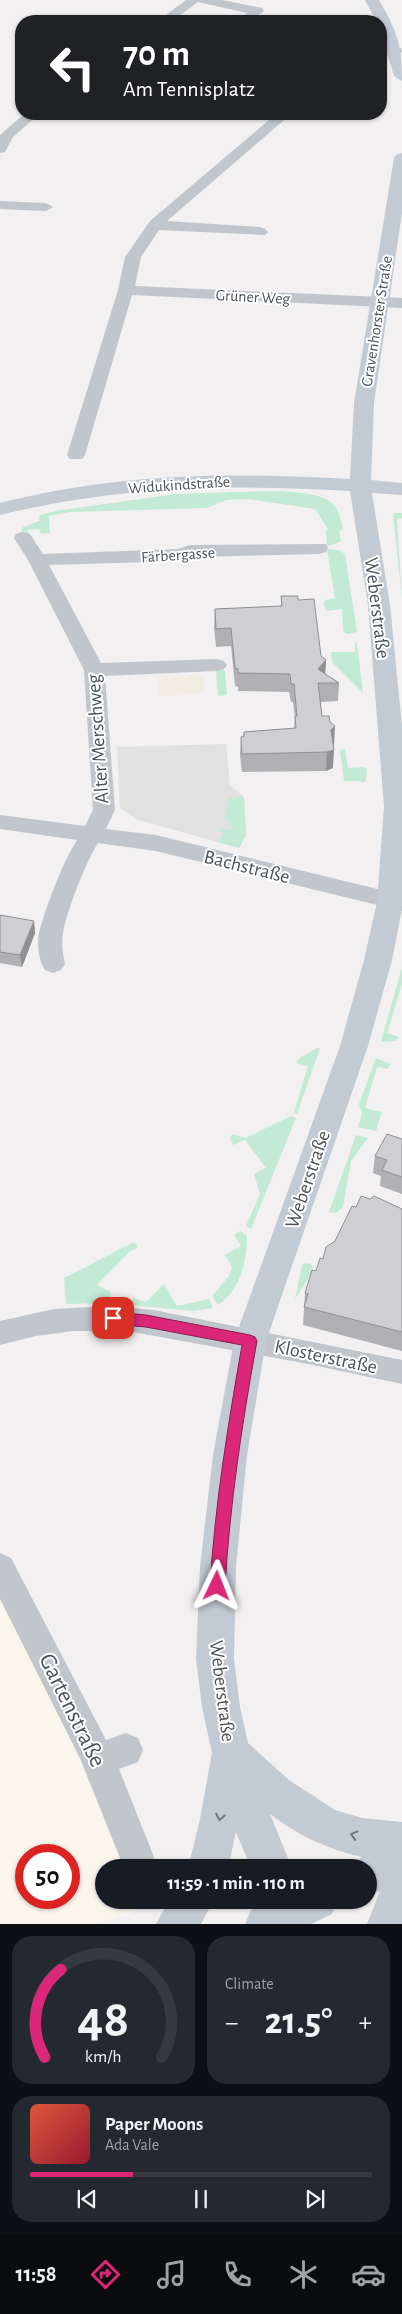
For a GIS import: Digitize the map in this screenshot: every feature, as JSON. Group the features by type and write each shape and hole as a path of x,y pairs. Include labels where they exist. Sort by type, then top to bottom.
{"main road":[{"path":"372,0 380,15"},
{"path":"387,28 396,62"},
{"name":"Gravenhorster Straße","path":"360,485 361,424 402,158"},
{"name":"Widukindstraße","path":"1,508 86,492 188,482 264,480 402,489"},
{"name":"Weberstraße","path":"268,1859 258,1838 231,1752 221,1707 215,1659 218,1567 231,1446 250,1341 354,1046 396,903 396,806 381,622 360,485"},
{"path":"231,1752 262,1784 320,1823 355,1836 402,1842"},
{"path":"210,1859 220,1819 231,1752"},
{"path":"377,1871 402,1858"},
{"path":"387,1924 402,1885"},
{"path":"176,1924 187,1909"}],"street":[{"path":"170,0 191,2"},
{"path":"203,0 258,11 252,15"},
{"path":"173,15 191,2"},
{"path":"0,149 4,135 24,120"},
{"path":"76,455 126,290 133,257 155,225 277,120"},
{"path":"0,205 46,207"},
{"path":"155,225 260,232"},
{"name":"Grüner Weg","path":"126,290 402,303"},
{"name":"Alter Merschweg","path":"23,538 37,560 94,670 104,810 92,835 79,854 51,933 50,948 53,964"},
{"name":"Färbergasse","path":"37,560 182,555 190,551 319,548"},
{"path":"94,670 217,666"},
{"name":"Bachstraße","path":"0,822 156,843 396,903"},
{"name":"Klosterstraße","path":"0,1333 20,1327 68,1319 113,1318 146,1321 402,1372"},
{"name":"Gartenstraße","path":"0,1568 66,1692 111,1755 120,1808 137,1857"}],"shaded area":[{"path":"226,744 230,785 244,797 246,835 239,848 138,820 120,808 117,747"},
{"path":"0,1594 126,1859 95,1859 95,1909 136,1909 133,1913 93,1924 0,1924"}],"green space":[{"path":"273,491 314,495 333,504 338,512 343,529 339,532 341,541 327,547 326,532 328,529 315,509 247,499 227,500 206,508 70,512 49,516 50,533 41,534 39,529 28,530 29,537 25,536 21,531 23,527 39,521 40,515 55,511 176,494"},
{"path":"393,513 402,513 402,518 397,519 402,599"},
{"path":"327,549 338,550 345,554 357,632 347,634 343,631 342,609 327,611 323,604 326,600 335,598"},
{"path":"355,643 357,643 363,693 332,662 331,652 355,652"},
{"path":"216,670 225,670 227,695 218,696"},
{"path":"345,749 348,768 363,767 367,769 366,781 362,783 361,781 344,781 340,750"},
{"path":"244,797 246,835 239,848 218,842 223,833 220,829 233,829 225,817 225,810 228,809 228,798"},
{"path":"402,967 402,984 387,1033 399,1037 395,1041 381,1042"},
{"path":"320,1048 297,1114 294,1112 308,1066 296,1063 301,1057"},
{"path":"376,1058 390,1064 388,1069 377,1067 365,1108 382,1112 376,1131 358,1127 362,1114 359,1104"},
{"path":"291,1116 296,1118 251,1229 246,1226 260,1194 254,1174 266,1168 245,1140 233,1145 230,1138 232,1134 246,1138"},
{"path":"356,1135 368,1138 351,1161 343,1207 336,1213 329,1212"},
{"path":"240,1231 247,1236 244,1265 232,1292 218,1305 212,1296 229,1276 232,1267 225,1255 241,1246 234,1235"},
{"path":"134,1242 138,1247 130,1251 97,1285 111,1292 109,1303 66,1304 64,1278"},
{"path":"306,1263 311,1264 313,1268 295,1299 302,1265"},
{"path":"164,1284 177,1306 209,1299 213,1308 192,1311 131,1305 133,1298 146,1302"}],"sand":[{"path":"203,675 204,690 200,694 159,696 158,678 162,676"}],"building":[{"path":"281,596 298,596 298,600 314,599 321,656 326,660 318,669 339,683 318,683 322,716 329,716 330,722 335,726 331,730 334,750 327,752 242,754 241,737 244,736 244,732 296,728 295,716 297,716 294,684 291,684 290,674 238,673 238,669 235,668 231,628 216,629 215,609 282,606"},
{"path":"0,915 34,921 20,955 0,952"},
{"path":"387,1134 402,1139 402,1177 382,1170 387,1160 375,1156"},
{"path":"361,1196 370,1199 374,1196 402,1209 402,1332 304,1307 308,1294 305,1293 312,1270 316,1271 320,1258 323,1259 326,1247 335,1241 352,1206 356,1207"}],"route":[{"path":"113,1318 146,1321 250,1341 238,1400 230,1455 222,1516 217,1586"}]}
